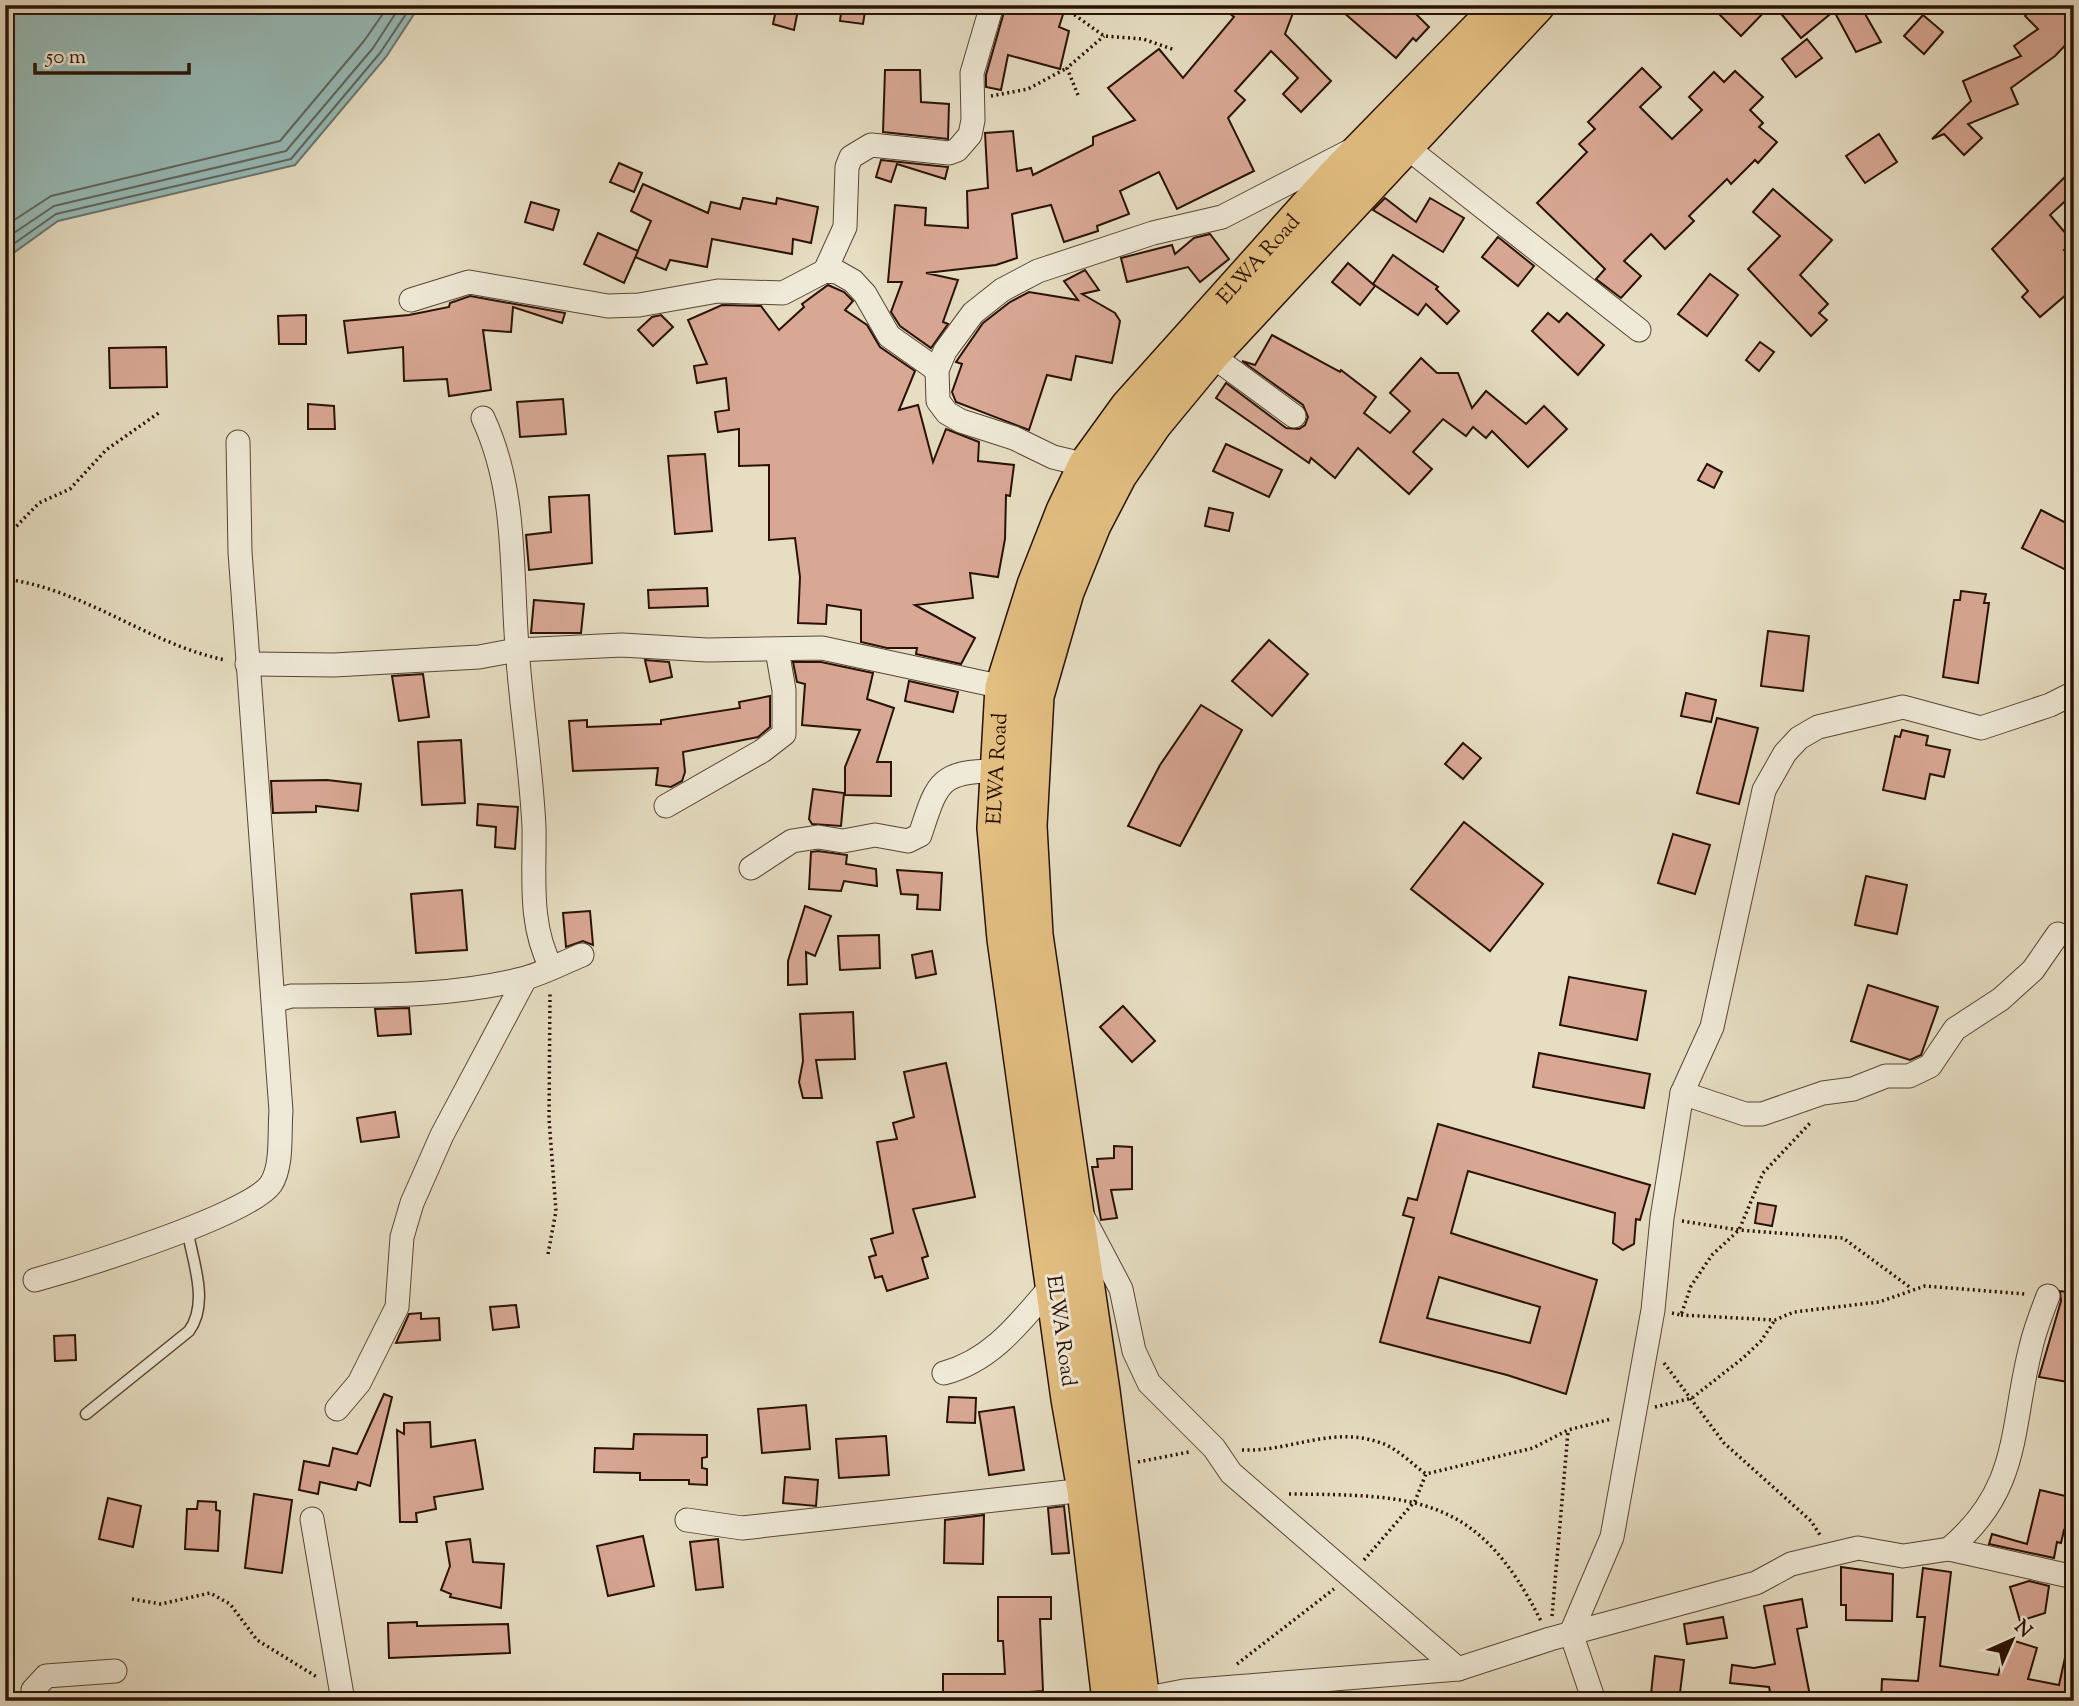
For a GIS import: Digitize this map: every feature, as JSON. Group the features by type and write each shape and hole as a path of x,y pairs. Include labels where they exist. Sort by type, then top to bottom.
{"main road":[{"name":"ELWA Road","path":"1132,1701 1085,1490 1005,939 995,828 996,771 1003,687 1035,585 1064,511 1086,466 1128,407 1189,336 1367,144 1502,5"},
{"name":"ELWA Road","path":"1132,1701 1112,1467 1035,934 1029,826 1036,696 1066,593 1093,525 1119,475 1154,424 1210,355 1537,5"}],"street":[{"path":"825,271 845,227 847,167 851,157 872,145 949,153 957,150 972,128 972,73 992,5"},
{"path":"1086,466 1053,457 1014,438 961,421 947,413 938,401 937,370 945,351 973,313 1002,290 1038,271 1153,233 1222,217 1367,144"},
{"path":"1405,146 1639,330"},
{"path":"411,300 468,282 608,306 639,304 718,291 783,293 825,271 837,272 853,281 865,295 889,337 937,370"},
{"path":"1210,355 1294,416"},
{"path":"483,418 498,449 508,494 517,650 530,770 533,902 543,951 551,967"},
{"path":"35,1280 91,1264 234,1210 257,1198 270,1185 276,1172 281,1111 247,664 237,442"},
{"path":"247,664 334,665 413,661 479,657 517,650 622,645 777,650 822,648 1003,687"},
{"path":"666,807 762,751 783,734 784,690 777,650"},
{"path":"1561,1636 1612,1537 1653,1310 1662,1217 1682,1093 1712,1027 1764,790 1784,752 1799,738 1818,727 1903,707 1981,728 2050,705 2074,693"},
{"path":"751,868 792,841 818,837 843,841 875,835 908,841 920,835 940,785 963,771 996,771"},
{"path":"1682,1093 1745,1114 1762,1114 1823,1093 1853,1089 1886,1076 1909,1076 1930,1066 1955,1029 2001,999 2033,970 2058,934"},
{"path":"274,1001 291,996 420,996 525,979 582,955"},
{"path":"337,1409 359,1383 397,1307 402,1237 412,1203 442,1136 525,979"},
{"path":"1074,1201 1097,1239 1121,1289 1134,1351 1149,1383 1214,1448 1231,1473 1458,1669"},
{"path":"944,1373 969,1367 1008,1337 1053,1284"},
{"path":"1949,1549 1964,1537 1995,1498 2009,1464 2031,1345 2048,1296"},
{"path":"687,1520 742,1528 1085,1490"},
{"path":"312,1519 343,1697"},
{"path":"1132,1701 1184,1691 1458,1669 1561,1636 1756,1583 1791,1564 1858,1548 1903,1556 1949,1549 2074,1577"},
{"path":"1561,1636 1594,1701"},
{"path":"34,1701 33,1690 46,1676 115,1671"}],"lane":[{"path":"86,1414 189,1331 197,1320 200,1304 187,1228"}],"path":[{"path":"1071,5 1072,13 1104,36 1143,39 1175,50"},
{"path":"972,97 1006,95 1028,89 1068,68 1104,36"},
{"path":"1068,68 1078,95"},
{"path":"5,538 39,503 71,489 106,450 160,412"},
{"path":"5,579 81,599 138,630 200,653 247,664"},
{"path":"548,1254 556,1211 548,1086 551,967"},
{"path":"1681,1315 1691,1286 1712,1255 1739,1230 1763,1173 1804,1125 1814,1119"},
{"path":"1662,1217 1739,1230 1843,1238 1911,1288"},
{"path":"1653,1310 1681,1315 1775,1320 1794,1312 1879,1302 1911,1288 1939,1286 2048,1296"},
{"path":"1426,1474 1533,1448 1568,1430 1692,1398 1743,1358 1761,1341 1775,1320"},
{"path":"1647,1343 1724,1443 1811,1521 1831,1553"},
{"path":"1561,1636 1568,1430"},
{"path":"1112,1467 1214,1448 1263,1451 1305,1440 1350,1435 1384,1443 1426,1474"},
{"path":"1234,1666 1351,1575 1415,1501 1426,1474"},
{"path":"1279,1494 1360,1495 1415,1501 1465,1522 1494,1547 1561,1636"},
{"path":"132,1599 161,1604 210,1593 230,1604 257,1640 343,1697"}],"water":[{"path":"5,5 420,5 386,57 295,165 58,221 5,259"}],"building":[{"path":"777,5 799,5 794,30 773,24"},
{"path":"842,5 866,5 863,24 840,21"},
{"path":"1006,5 1066,5 1059,27 1069,31 1060,69 1008,55 1001,90 986,87 986,75"},
{"path":"1219,5 1296,5 1285,34 1331,81 1301,112 1283,94 1298,78 1271,51 1235,91 1245,100 1228,118 1254,171 1177,209 1159,172 1120,191 1129,214 1097,226 1098,231 1064,242 1051,205 1012,214 1017,258 996,265 926,273 958,280 943,322 948,324 931,348 900,326 891,312 902,282 888,282 895,205 926,208 925,225 968,228 967,191 988,188 985,133 1013,131 1017,171 1031,168 1033,175 1093,145 1093,137 1135,120 1108,88 1159,49 1183,78 1234,17"},
{"path":"1335,5 1407,5 1429,27 1416,41 1413,38 1396,58"},
{"path":"1710,5 1771,5 1741,36"},
{"path":"1774,5 1860,5 1881,42 1856,52 1834,11 1801,38"},
{"path":"2035,5 2064,5 2074,15 2074,36 2055,56 2011,88 2018,104 1968,124 1982,138 1964,155 1944,134 1932,139 1971,101 1963,81 2021,56 2014,46 2038,29 2025,16"},
{"path":"1923,15 1943,32 1924,54 1904,36"},
{"path":"1807,39 1822,58 1796,77 1782,59"},
{"path":"1642,68 1661,87 1640,107 1672,139 1702,110 1689,97 1714,72 1724,82 1735,71 1763,97 1750,110 1763,123 1759,127 1777,142 1758,163 1755,160 1731,184 1727,179 1689,216 1694,221 1665,249 1651,234 1624,261 1641,276 1621,298 1596,279 1605,269 1537,203 1587,152 1579,144 1595,129 1588,122"},
{"path":"885,70 920,70 921,102 949,104 948,139 883,132"},
{"path":"1879,134 1897,162 1865,183 1846,156"},
{"path":"881,160 948,167 945,179 897,164 891,182 876,177"},
{"path":"619,163 642,173 634,192 610,182"},
{"path":"2074,168 2074,193 2050,215 2073,242 2064,250 2074,261 2074,288 2040,317 2022,297 2028,291 1992,249"},
{"path":"643,184 708,213 711,202 740,209 743,198 776,204 777,198 818,207 811,243 793,239 792,254 712,239 707,267 670,260 666,270 635,257 651,221 631,211"},
{"path":"1773,189 1832,240 1800,275 1828,304 1819,313 1827,320 1811,336 1748,269 1780,236 1753,212"},
{"path":"1385,198 1416,222 1430,198 1464,218 1443,252 1373,210"},
{"path":"531,202 559,210 553,230 525,222"},
{"path":"598,233 638,251 624,283 584,264"},
{"path":"1210,234 1229,259 1200,282 1188,267 1127,282 1121,258 1172,245 1175,254 1194,238"},
{"path":"1498,237 1534,266 1518,286 1482,257"},
{"path":"1393,255 1438,287 1436,289 1459,311 1447,324 1426,304 1418,315 1373,284"},
{"path":"1348,263 1375,286 1360,305 1332,282"},
{"path":"1085,270 1099,290 1082,294 1115,313 1120,321 1112,363 1076,356 1071,380 1047,375 1029,430 956,402 952,392 962,364 956,362 983,323 1010,302 1029,292 1078,300 1064,281"},
{"path":"1710,274 1738,295 1707,336 1678,314"},
{"path":"828,285 844,292 853,301 845,310 867,325 880,347 915,371 899,410 918,405 933,462 946,429 979,442 978,461 1014,465 1010,496 1006,495 1005,539 998,577 970,573 973,598 915,605 975,638 961,664 916,654 917,648 887,648 861,642 861,610 827,605 826,624 798,623 800,577 795,538 769,540 769,465 739,466 739,429 718,432 715,412 729,410 726,378 697,383 694,366 707,364 688,320 722,305 761,306 779,330 804,307 802,304"},
{"path":"470,296 565,313 562,323 513,307 511,332 483,330 491,390 449,396 447,379 404,381 403,347 348,353 344,321 409,315 449,307 450,303"},
{"path":"1548,313 1559,322 1567,313 1604,345 1578,375 1532,331"},
{"path":"306,315 306,344 279,344 278,316"},
{"path":"661,315 673,327 653,346 638,330 652,317"},
{"path":"1272,335 1340,372 1341,370 1376,397 1364,413 1390,433 1410,411 1390,393 1421,358 1437,373 1458,373 1472,408 1486,391 1526,424 1544,406 1567,429 1528,467 1492,431 1486,438 1473,427 1466,436 1443,419 1413,452 1432,469 1409,494 1358,448 1335,478 1311,458 1309,463 1216,398 1226,383 1286,428 1299,429 1305,425 1308,417 1303,405 1242,361 1255,365"},
{"path":"1760,342 1774,352 1759,371 1746,360"},
{"path":"166,347 167,387 110,388 109,348"},
{"path":"563,399 566,434 520,437 517,402"},
{"path":"308,404 334,406 335,429 308,429"},
{"path":"1226,444 1282,470 1269,497 1213,471"},
{"path":"705,454 712,531 675,534 668,456"},
{"path":"1707,464 1722,472 1714,488 1698,480"},
{"path":"589,495 592,563 529,570 526,535 551,532 549,497"},
{"path":"1209,508 1233,513 1229,531 1205,526"},
{"path":"2041,510 2074,527 2074,574 2022,548"},
{"path":"707,588 708,606 649,608 648,590"},
{"path":"1961,591 1986,594 1984,603 1989,603 1978,683 1943,677 1954,600 1960,600"},
{"path":"534,600 584,604 581,633 531,633"},
{"path":"1768,631 1809,636 1803,691 1761,686"},
{"path":"1269,640 1308,674 1272,716 1232,681"},
{"path":"645,660 669,662 672,677 650,682"},
{"path":"793,662 821,662 873,673 867,699 894,708 877,762 891,762 891,796 845,795 845,767 860,730 802,725 805,684 797,682"},
{"path":"423,674 429,717 399,721 392,676"},
{"path":"909,681 958,692 953,712 905,701"},
{"path":"1686,693 1716,700 1711,722 1681,716"},
{"path":"770,696 770,727 758,737 683,752 685,772 682,781 671,787 656,785 658,768 573,771 569,721 587,720 587,727 661,724 661,720 740,708 739,702"},
{"path":"1201,705 1242,730 1180,846 1128,826 1160,765"},
{"path":"1717,718 1758,728 1739,804 1697,793"},
{"path":"1902,730 1928,736 1926,745 1950,750 1944,777 1930,774 1925,799 1883,790 1895,736 1900,737"},
{"path":"461,740 465,803 422,805 418,742"},
{"path":"1463,743 1481,758 1463,779 1445,764"},
{"path":"327,780 361,784 358,811 316,806 316,812 273,813 271,781"},
{"path":"813,789 844,793 841,826 812,824 809,819"},
{"path":"478,804 518,807 515,849 495,847 496,827 477,825"},
{"path":"1464,822 1543,884 1490,951 1411,889"},
{"path":"1673,834 1710,845 1695,894 1658,883"},
{"path":"811,852 847,855 846,864 876,869 877,886 844,881 841,891 809,889"},
{"path":"897,870 942,873 940,910 917,909 918,895 901,894"},
{"path":"1866,876 1907,885 1897,934 1855,925"},
{"path":"462,890 467,950 416,953 411,894"},
{"path":"805,906 831,916 815,956 806,952 807,984 788,985 788,961"},
{"path":"590,911 593,945 583,941 566,947 563,913"},
{"path":"879,935 880,968 840,970 838,936"},
{"path":"932,951 936,974 916,978 912,955"},
{"path":"1569,977 1646,991 1637,1040 1560,1025"},
{"path":"1868,985 1938,1007 1921,1055 1910,1060 1851,1041"},
{"path":"1123,1006 1155,1041 1132,1062 1100,1027"},
{"path":"409,1008 411,1034 378,1036 375,1009"},
{"path":"853,1012 855,1059 816,1060 822,1098 803,1098 799,1082 803,1061 800,1014"},
{"path":"1539,1053 1650,1074 1644,1108 1533,1087"},
{"path":"946,1063 975,1197 913,1209 928,1256 922,1258 928,1278 887,1291 882,1276 875,1278 869,1257 876,1255 871,1239 893,1233 877,1142 897,1139 893,1123 914,1117 904,1072"},
{"path":"395,1112 399,1137 361,1142 357,1118"},
{"path":"1438,1124 1650,1185 1640,1220 1636,1219 1634,1244 1623,1250 1613,1243 1615,1213 1468,1171 1451,1233 1597,1280 1566,1394 1507,1375 1380,1342 1414,1218 1403,1215 1408,1198 1417,1200","holes":["1439,1277 1540,1307 1530,1343 1427,1318"]},
{"path":"1114,1146 1132,1147 1132,1189 1111,1190 1117,1218 1101,1220 1092,1167 1098,1167 1097,1159 1114,1158"},
{"path":"1758,1203 1776,1206 1772,1226 1755,1223"},
{"path":"2060,1291 2074,1293 2074,1383 2039,1377 2061,1301"},
{"path":"516,1305 519,1327 493,1330 490,1307"},
{"path":"421,1313 421,1319 439,1318 440,1340 396,1343 409,1314"},
{"path":"75,1335 76,1360 55,1361 54,1336"},
{"path":"384,1394 392,1397 370,1486 358,1482 356,1490 320,1482 318,1494 299,1490 304,1461 329,1466 333,1448 357,1454"},
{"path":"949,1397 976,1398 975,1423 947,1422"},
{"path":"806,1405 810,1449 762,1453 758,1409"},
{"path":"1014,1407 1024,1470 989,1475 979,1412"},
{"path":"430,1422 431,1447 475,1440 483,1489 434,1497 436,1509 416,1513 417,1522 400,1522 397,1430 404,1434 404,1423"},
{"path":"634,1434 707,1435 707,1457 702,1458 702,1468 707,1469 707,1485 689,1484 689,1480 640,1480 640,1473 594,1472 595,1448 633,1449"},
{"path":"886,1436 889,1475 839,1478 836,1439"},
{"path":"785,1477 818,1480 816,1506 783,1503"},
{"path":"2040,1490 2074,1498 2074,1532 2064,1530 2061,1543 2057,1542 2054,1558 1989,1544 1992,1534 2027,1544"},
{"path":"254,1494 292,1500 282,1573 245,1568"},
{"path":"108,1498 141,1506 133,1547 99,1539"},
{"path":"198,1501 216,1502 216,1510 220,1511 218,1551 185,1549 187,1509 197,1509"},
{"path":"1064,1506 1069,1553 1052,1554 1048,1508"},
{"path":"984,1515 983,1564 944,1563 945,1520"},
{"path":"643,1536 654,1586 608,1596 597,1546"},
{"path":"470,1539 473,1562 504,1564 501,1608 450,1597 451,1594 441,1590 450,1566 446,1542"},
{"path":"718,1539 723,1587 696,1590 690,1542"},
{"path":"1841,1567 1893,1574 1892,1621 1846,1620 1846,1605 1841,1605"},
{"path":"1923,1568 1951,1572 1940,1666 1998,1675 2008,1639 2037,1648 2028,1679 2059,1685 2066,1653 2074,1654 2074,1701 1881,1701 1882,1679 1918,1681 1925,1617 1917,1617"},
{"path":"2029,1581 2049,1586 2045,1613 2020,1621 2010,1587"},
{"path":"998,1597 1051,1597 1051,1619 1040,1619 1043,1691 943,1698 943,1674 1005,1674 1003,1641 998,1641"},
{"path":"1802,1599 1807,1627 1797,1629 1811,1701 1772,1701 1769,1687 1730,1683 1732,1665 1754,1668 1775,1664 1764,1606"},
{"path":"1723,1617 1727,1638 1687,1644 1684,1624"},
{"path":"417,1622 417,1626 508,1624 510,1653 389,1658 388,1623"},
{"path":"1655,1656 1684,1660 1679,1701 1660,1701 1660,1695 1651,1694"}]}
